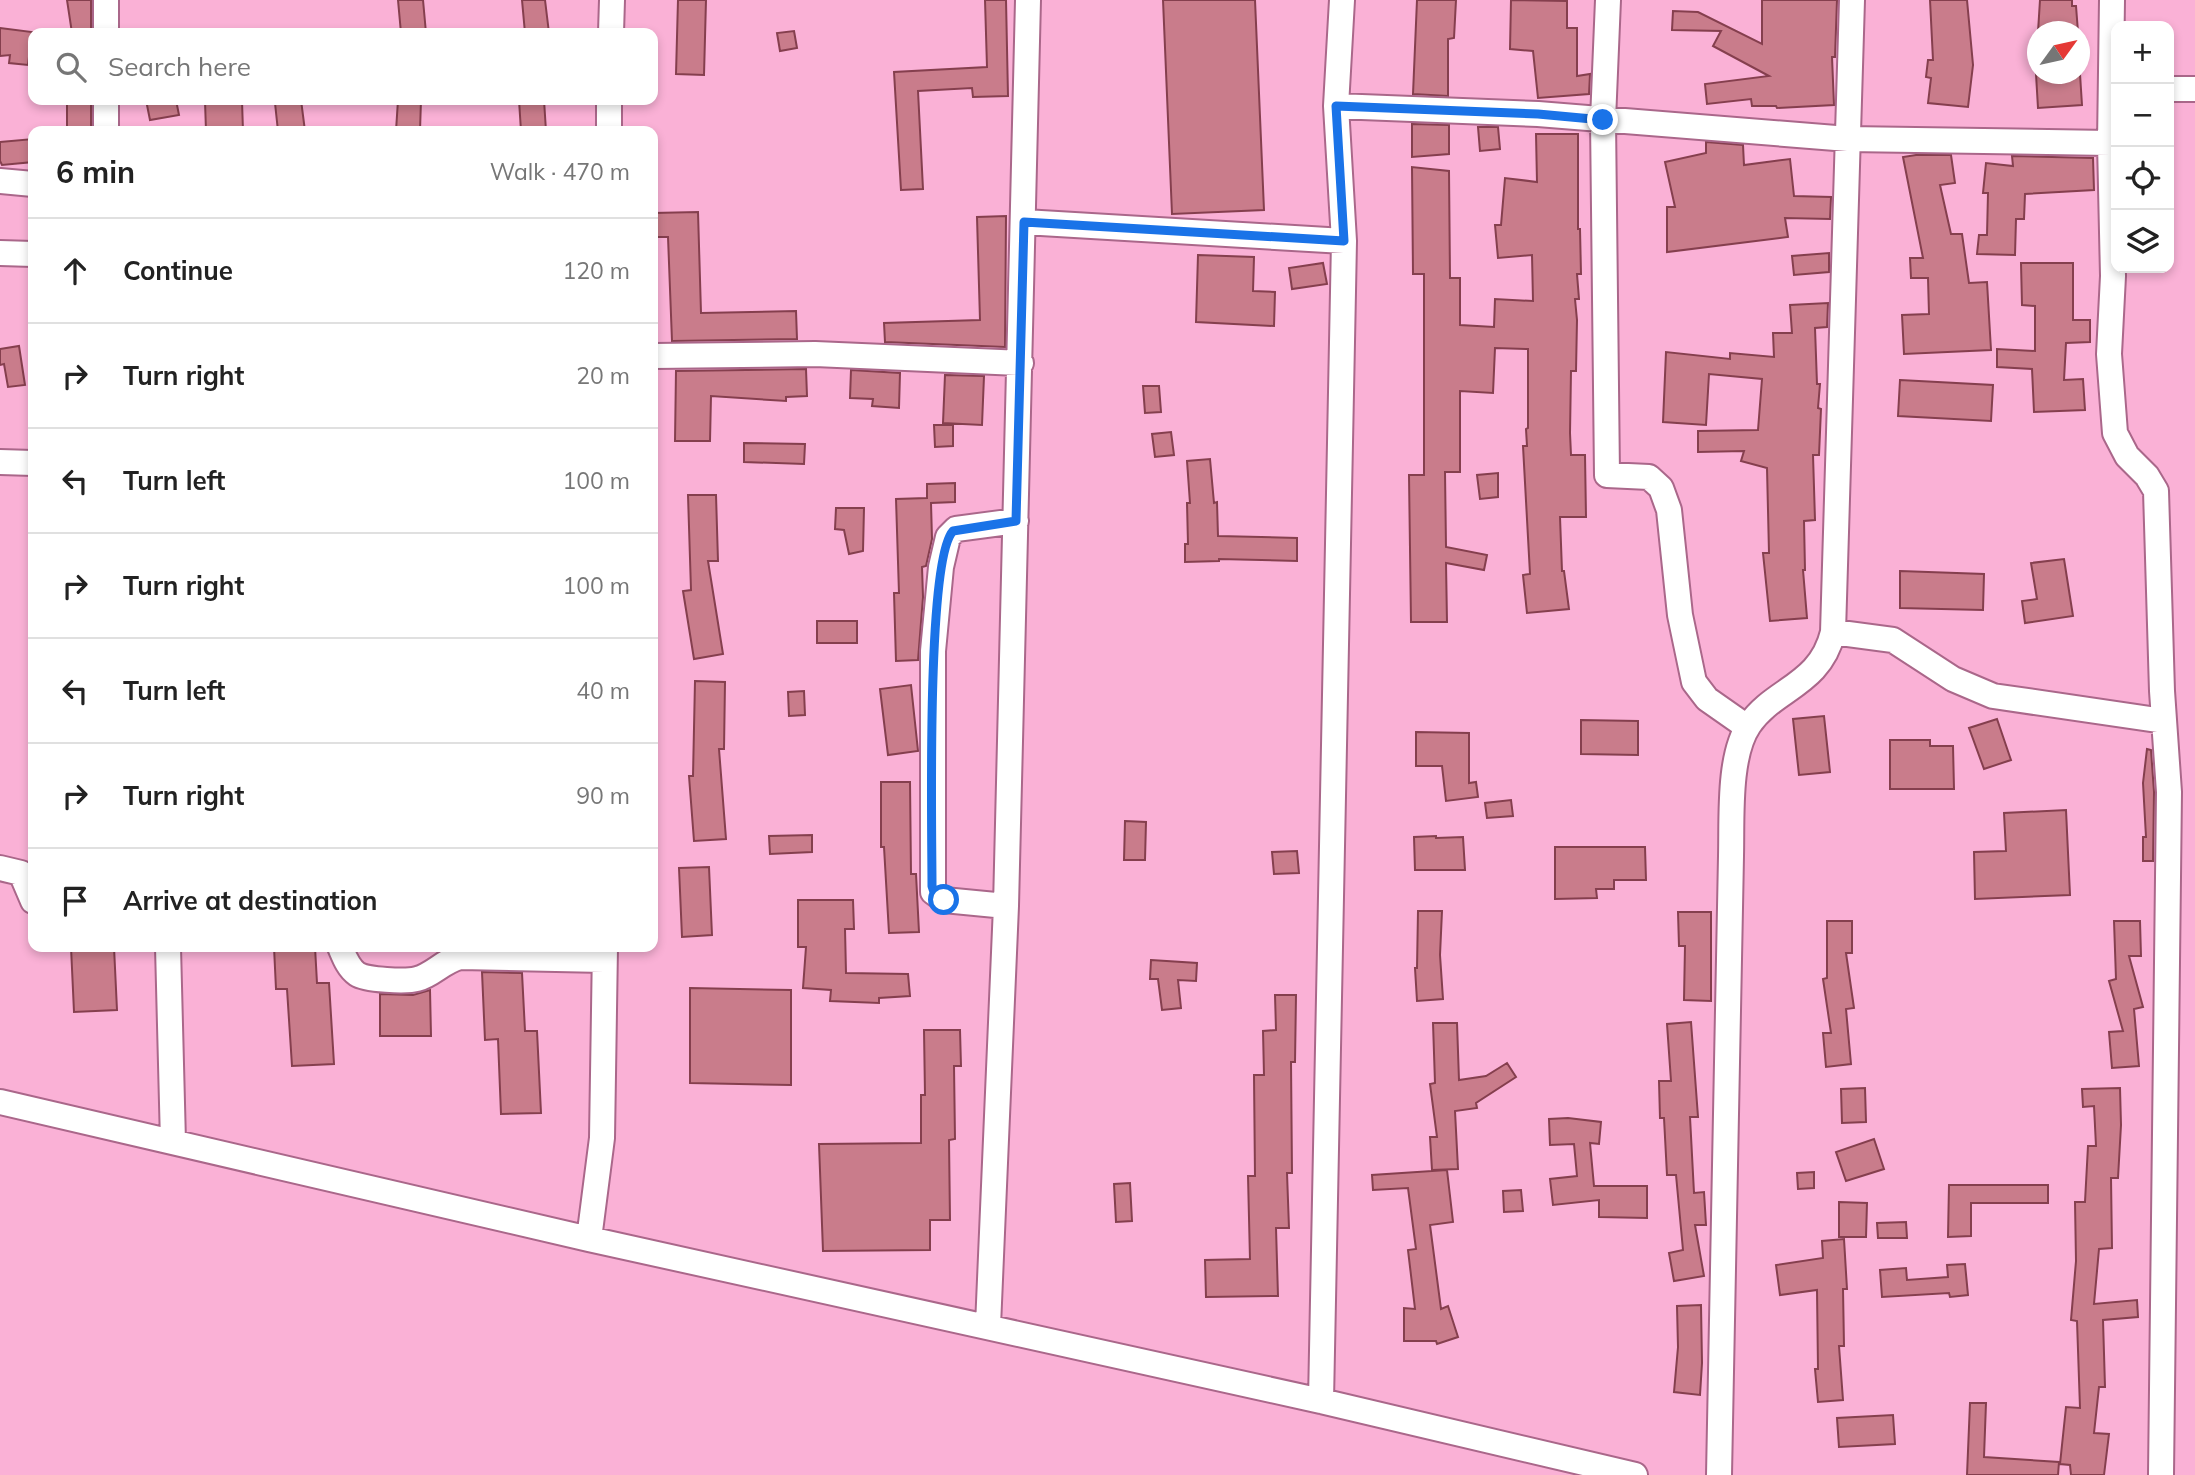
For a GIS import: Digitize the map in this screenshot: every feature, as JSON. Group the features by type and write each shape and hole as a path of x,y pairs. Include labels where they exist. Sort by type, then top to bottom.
{"street":[{"path":"106,0 106,28"},
{"path":"611,28 612,0"},
{"path":"988,1326 1006,906 1028,0"},
{"path":"1321,1401 1344,241 1336,106 1342,0"},
{"path":"1608,0 1603,120 1607,475 1648,477 1661,488 1669,510 1680,615 1694,682 1707,699 1747,727"},
{"path":"1719,1475 1735,755 1747,727 1756,715 1801,682 1824,657 1833,632 1853,0"},
{"path":"2112,0 2113,84"},
{"path":"2174,89 2195,89"},
{"path":"106,105 106,126"},
{"path":"609,126 610,105"},
{"path":"1336,106 1538,114 1848,139 2110,143"},
{"path":"2111,125 2113,276 2109,354 2115,433 2127,457 2147,475 2156,491 2169,792 2161,1475"},
{"path":"0,181 28,184"},
{"path":"1024,222 1344,241"},
{"path":"0,253 28,254"},
{"path":"658,356 815,354 1021,363"},
{"path":"0,462 28,463"},
{"path":"1006,906 944,900 933,892 933,651 941,567 948,537 956,529 1016,521"},
{"path":"1833,632 1893,640 1953,679 1993,696 2164,720"},
{"path":"0,868 21,873 28,889"},
{"path":"168,952 173,1142"},
{"path":"343,952 356,973 386,979 417,979 460,957 605,953 602,1138 589,1239"},
{"path":"0,1102 589,1239 1321,1401 1636,1475"}],"building":[{"path":"67,0 91,0 91,28 71,28"},
{"path":"398,0 423,0 426,28 401,28"},
{"path":"522,0 545,0 548,28 525,28"},
{"path":"678,0 706,0 704,75 676,74"},
{"path":"985,0 1006,0 1008,96 973,97 972,88 918,91 923,189 901,190 894,72 987,67"},
{"path":"1163,0 1255,0 1264,210 1172,214"},
{"path":"1417,0 1456,0 1454,38 1448,39 1448,96 1413,94"},
{"path":"1511,0 1567,1 1567,28 1577,28 1577,76 1590,74 1589,94 1538,98 1533,51 1510,49"},
{"path":"1762,0 1837,0 1835,57 1832,57 1834,105 1777,108 1752,106 1751,99 1707,104 1705,84 1769,76 1713,46 1721,31 1672,30 1673,11 1698,12 1762,44"},
{"path":"1930,0 1967,0 1973,65 1968,107 1928,103 1931,78 1926,77 1928,60 1933,60"},
{"path":"2040,0 2072,0 2072,6 2076,6 2077,21 2039,21"},
{"path":"0,28 28,32 28,65 9,63 10,55 0,56"},
{"path":"794,31 797,48 780,51 777,33"},
{"path":"2037,84 2081,84 2082,105 2038,108"},
{"path":"67,105 91,105 91,126 67,126"},
{"path":"147,105 177,105 179,115 150,120"},
{"path":"205,105 242,105 243,126 206,126"},
{"path":"275,105 302,105 304,126 277,126"},
{"path":"398,105 421,105 420,126 396,126"},
{"path":"519,105 544,105 546,126 521,126"},
{"path":"1412,124 1449,125 1449,154 1412,157"},
{"path":"1478,127 1498,127 1500,149 1480,151"},
{"path":"1536,134 1578,134 1581,274 1577,274 1579,299 1575,299 1576,371 1571,371 1570,433 1571,455 1585,455 1586,517 1560,517 1562,571 1569,609 1527,613 1523,575 1530,574 1523,446 1527,446 1528,428 1528,349 1495,348 1493,393 1460,391 1460,472 1445,472 1446,547 1487,555 1484,570 1446,563 1447,622 1411,622 1409,475 1424,475 1424,274 1413,274 1412,167 1449,171 1450,278 1460,278 1460,325 1494,327 1495,299 1533,301 1532,255 1498,258 1495,225 1501,225 1505,178 1537,182"},
{"path":"28,139 28,162 2,165 0,142"},
{"path":"1706,142 1743,145 1744,165 1790,159 1794,196 1831,197 1830,219 1785,218 1788,237 1667,252 1667,207 1675,207 1665,162 1706,153"},
{"path":"1951,155 1955,183 1940,185 1951,234 1962,234 1969,283 1987,282 1991,350 1904,354 1902,315 1929,314 1928,278 1911,278 1910,258 1923,258 1903,157"},
{"path":"2012,156 2093,158 2094,190 2025,194 2024,219 2016,219 2015,255 1977,254 1979,235 1987,235 1988,193 1983,193 1986,163 2013,166"},
{"path":"698,212 701,313 796,311 797,339 672,341 668,237 658,237 658,213"},
{"path":"1006,216 1005,347 885,342 884,323 980,320 977,217"},
{"path":"1829,253 1829,272 1794,275 1792,256"},
{"path":"1198,255 1254,257 1253,291 1275,292 1274,326 1196,322"},
{"path":"1323,263 1327,284 1292,289 1289,268"},
{"path":"2021,263 2073,263 2073,320 2090,320 2090,342 2066,343 2064,380 2083,379 2085,410 2034,412 2032,369 1997,367 1997,349 2035,351 2035,306 2022,305"},
{"path":"1828,303 1827,327 1815,328 1817,384 1820,384 1818,408 1821,409 1819,455 1813,455 1815,520 1804,521 1803,570 1807,618 1770,621 1763,553 1769,553 1767,468 1741,461 1744,451 1698,452 1698,431 1758,430 1762,379 1709,374 1706,425 1663,422 1666,352 1730,359 1730,353 1774,357 1773,333 1792,333 1790,305"},
{"path":"19,346 25,385 8,387 4,364 0,365 0,349"},
{"path":"806,369 807,396 786,397 786,401 711,396 710,441 675,441 676,371"},
{"path":"851,370 900,373 899,408 872,406 873,399 850,398"},
{"path":"945,375 984,376 982,425 943,423"},
{"path":"1900,380 1993,385 1991,421 1898,416"},
{"path":"1143,386 1159,386 1161,412 1145,413"},
{"path":"934,425 953,425 953,446 935,447"},
{"path":"1171,432 1174,455 1155,457 1152,434"},
{"path":"744,443 805,444 804,464 744,462"},
{"path":"1210,459 1214,503 1217,502 1218,536 1297,538 1297,561 1219,559 1185,562 1185,544 1188,544 1187,503 1190,503 1187,461"},
{"path":"1498,473 1498,497 1480,499 1477,475"},
{"path":"955,483 955,502 931,503 932,539 926,566 922,567 923,597 918,660 896,661 894,593 899,593 896,499 927,498 927,484"},
{"path":"688,495 716,495 718,561 708,561 723,654 694,659 683,591 691,590"},
{"path":"836,508 864,508 863,551 849,554 844,530 835,529"},
{"path":"2064,559 2073,616 2025,623 2022,601 2037,599 2031,563"},
{"path":"1900,571 1984,574 1983,610 1900,608"},
{"path":"817,621 857,621 857,643 817,643"},
{"path":"695,681 725,682 724,749 719,749 726,839 694,841 689,776 693,776"},
{"path":"911,685 918,751 888,755 880,689"},
{"path":"804,691 805,715 789,716 788,692"},
{"path":"1824,716 1830,772 1799,775 1793,719"},
{"path":"1997,719 2011,760 1984,769 1969,728"},
{"path":"1581,720 1638,721 1638,755 1581,754"},
{"path":"1416,732 1469,733 1469,783 1476,782 1478,797 1446,801 1442,766 1416,766"},
{"path":"1890,740 1930,740 1930,746 1953,746 1954,789 1890,789"},
{"path":"2147,749 2151,750 2154,792 2153,861 2143,861 2143,837 2146,837 2143,783"},
{"path":"881,782 910,782 911,874 916,874 919,932 889,933 884,847 881,847"},
{"path":"1511,800 1513,816 1487,818 1485,803"},
{"path":"2066,810 2070,895 1975,899 1974,852 2006,851 2004,813"},
{"path":"1125,821 1146,822 1145,860 1124,860"},
{"path":"812,835 812,852 770,854 769,836"},
{"path":"1414,837 1463,837 1465,870 1415,870"},
{"path":"1555,847 1645,847 1646,880 1614,880 1614,889 1596,889 1597,898 1555,899"},
{"path":"1297,851 1299,873 1274,874 1272,852"},
{"path":"709,867 712,935 682,937 679,868"},
{"path":"798,900 853,900 854,929 845,929 846,973 908,974 910,996 879,998 879,1003 830,1001 831,990 803,988 806,947 798,947"},
{"path":"1418,911 1442,911 1440,955 1443,999 1417,1001 1415,968"},
{"path":"1678,912 1711,912 1711,1001 1684,1000 1685,946 1679,946"},
{"path":"1827,921 1852,921 1852,953 1846,953 1854,1008 1846,1009 1851,1064 1826,1067 1823,1033 1831,1033 1823,979 1827,978"},
{"path":"2114,921 2140,921 2141,956 2129,956 2143,1007 2134,1009 2139,1066 2112,1068 2109,1032 2123,1031 2109,981 2116,979"},
{"path":"71,952 114,952 117,1010 74,1012"},
{"path":"274,952 315,952 317,983 329,983 334,1064 292,1066 287,989 276,989"},
{"path":"1151,960 1197,963 1196,981 1178,980 1181,1008 1162,1010 1158,979 1150,979"},
{"path":"482,972 522,973 525,1031 537,1031 541,1113 501,1114 498,1039 485,1040"},
{"path":"690,988 791,990 791,1085 690,1083"},
{"path":"430,990 431,1036 380,1036 380,994 413,995"},
{"path":"1275,995 1296,995 1295,1062 1291,1062 1292,1173 1287,1173 1289,1228 1276,1228 1278,1296 1206,1297 1205,1260 1250,1259 1248,1176 1255,1176 1254,1075 1264,1075 1263,1031 1276,1030"},
{"path":"1691,1022 1698,1117 1690,1117 1694,1193 1704,1192 1706,1225 1695,1225 1704,1276 1674,1281 1669,1253 1683,1250 1676,1175 1667,1175 1664,1118 1660,1118 1659,1081 1671,1081 1667,1024"},
{"path":"1433,1023 1457,1023 1459,1080 1486,1076 1507,1063 1516,1077 1476,1103 1477,1108 1455,1111 1458,1169 1432,1170 1430,1137 1437,1137 1430,1084 1435,1083"},
{"path":"924,1030 960,1030 961,1066 954,1066 955,1139 949,1140 950,1220 930,1220 930,1250 823,1251 819,1144 921,1143 921,1095 925,1095"},
{"path":"1865,1088 1866,1122 1842,1123 1841,1089"},
{"path":"2120,1088 2118,1178 2111,1178 2112,1248 2099,1249 2094,1304 2137,1300 2138,1317 2103,1320 2105,1387 2099,1387 2094,1433 2109,1434 2104,1475 2071,1475 2070,1465 2060,1464 2066,1407 2080,1408 2077,1321 2071,1320 2076,1261 2075,1202 2085,1202 2088,1146 2096,1146 2094,1106 2083,1107 2082,1089"},
{"path":"1549,1119 1601,1122 1599,1144 1590,1143 1594,1186 1647,1186 1647,1218 1599,1217 1599,1200 1553,1205 1550,1179 1577,1176 1574,1144 1550,1145"},
{"path":"1874,1139 1884,1169 1846,1181 1836,1152"},
{"path":"1447,1170 1453,1222 1430,1225 1441,1309 1448,1306 1458,1337 1437,1344 1436,1341 1404,1341 1404,1308 1415,1309 1408,1250 1416,1249 1408,1188 1373,1190 1372,1175"},
{"path":"1814,1172 1814,1188 1798,1189 1797,1173"},
{"path":"1130,1183 1132,1221 1116,1222 1114,1184"},
{"path":"1949,1185 2048,1185 2048,1203 1971,1203 1971,1236 1948,1237"},
{"path":"1521,1190 1523,1211 1504,1212 1503,1191"},
{"path":"1839,1202 1867,1203 1866,1237 1839,1237"},
{"path":"1906,1222 1907,1238 1878,1238 1877,1223"},
{"path":"1844,1239 1847,1289 1843,1289 1844,1346 1839,1346 1843,1400 1818,1402 1815,1369 1818,1369 1817,1290 1780,1295 1776,1265 1823,1258 1822,1241"},
{"path":"1965,1264 1968,1295 1950,1297 1949,1293 1882,1297 1880,1270 1906,1268 1907,1280 1948,1277 1947,1265"},
{"path":"1701,1305 1700,1395 1674,1392 1678,1347 1677,1306"},
{"path":"1970,1403 1986,1403 1984,1457 2059,1462 2058,1475 1967,1475"},
{"path":"1893,1415 1895,1444 1839,1447 1837,1418"}],"route":[{"path":"944,900 935,895 932,886 933,651 941,567 948,537 956,529 1016,521 1024,222 1344,241 1336,106 1538,114 1603,120"}]}
